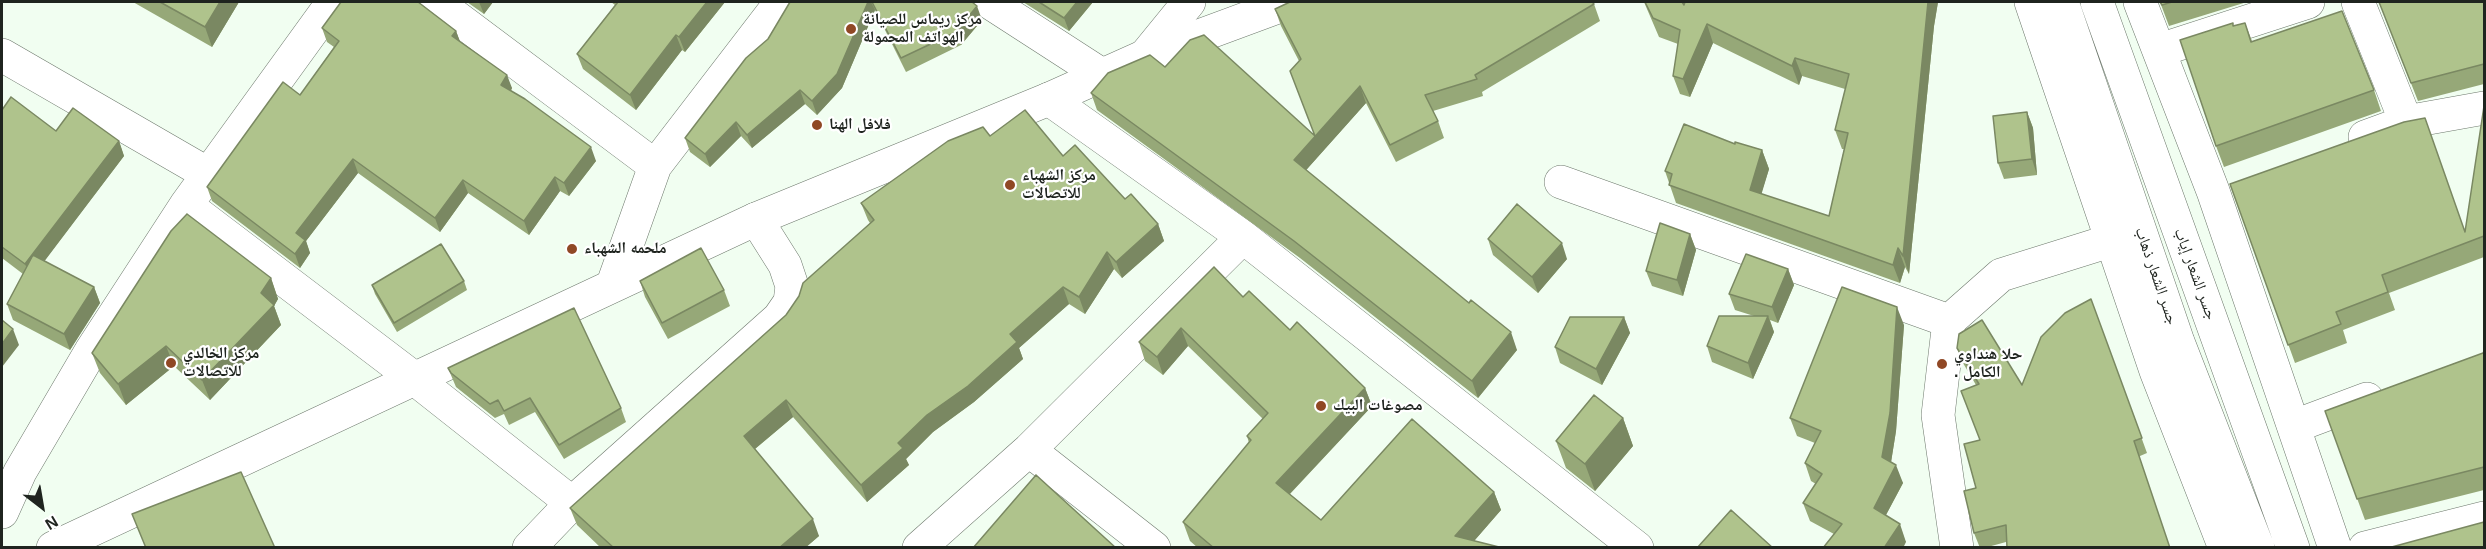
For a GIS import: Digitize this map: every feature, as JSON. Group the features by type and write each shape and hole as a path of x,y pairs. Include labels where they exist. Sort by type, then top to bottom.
{"street":[{"path":"2,512 20,472 91,351 186,205 333,2"},
{"path":"436,2 655,166"},
{"path":"613,284 655,166 781,2"},
{"path":"989,2 1102,75"},
{"path":"1145,56 1189,2"},
{"path":"53,548 756,219 1049,99 1145,56 1291,2"},
{"path":"2031,2 2156,371 2225,548"},
{"name":"جسر الشعار ذهاب","path":"2062,2 2178,342 2258,548"},
{"name":"جسر الشعار إياب","path":"2097,2 2293,548"},
{"path":"2140,2 2213,191 2335,548"},
{"path":"2160,50 2308,2"},
{"path":"2358,2 2406,122"},
{"path":"2,55 208,174"},
{"path":"1049,99 1242,237 1637,548"},
{"path":"2342,145 2406,122 2484,108"},
{"path":"2213,191 2245,179"},
{"path":"1561,182 1949,321"},
{"path":"186,205 415,379 572,503"},
{"path":"530,548 572,503 779,318 790,302 792,286 785,265 756,219"},
{"path":"919,548 1029,450 1242,237"},
{"path":"1957,548 1938,415 1949,321 2001,275 2113,240"},
{"path":"2295,426 2395,389"},
{"path":"1029,450 1154,548"},
{"path":"2366,548 2484,518"}],"building":[{"path":"160,2 220,2 205,27"},
{"path":"341,2 418,2 456,31 452,36 507,75 501,85 525,99 591,147 564,183 555,177 524,221 463,180 435,218 353,159 296,233 305,240 295,254 207,187 283,82 300,95 339,41 322,28"},
{"path":"618,2 707,2 679,37 676,35 630,95 577,54"},
{"path":"790,2 868,2 837,74 812,101 800,90 747,135 736,122 705,154 685,138 746,58 768,39"},
{"path":"872,2 972,2 977,6 956,32 901,58"},
{"path":"1039,2 1077,2 1064,18"},
{"path":"1290,2 1592,2 1594,4 1475,75 1477,79 1425,95 1438,121 1390,145 1360,86 1294,160 1469,303 1471,300 1511,332 1472,381 1294,241 1091,93 1108,73 1150,55 1165,67 1190,40 1204,35 1315,136 1290,71 1301,59 1275,9"},
{"path":"1645,2 1682,2 1684,5 1685,2 1928,2 1903,256 1898,248 1893,265 1669,185 1672,174 1665,171 1684,124 1735,144 1735,142 1762,150 1750,190 1829,216 1848,133 1835,130 1849,74 1795,58 1792,66 1707,24 1683,79 1673,76 1680,30 1653,18"},
{"path":"2379,2 2484,2 2484,64 2411,83"},
{"path":"2342,11 2374,90 2216,146 2180,40 2233,23 2233,26 2245,23 2251,42"},
{"path":"11,97 56,131 73,108 119,141 25,264 2,247 2,110"},
{"path":"2484,106 2484,236 2382,275 2388,292 2336,312 2341,324 2288,345 2230,184 2404,122 2425,118 2465,232"},
{"path":"1025,110 1063,156 1075,145 1125,199 1131,194 1158,224 1116,262 1107,252 1079,297 1063,287 1010,334 1017,342 968,386 927,415 898,443 903,448 861,485 786,400 744,436 813,519 779,548 614,548 570,508 786,315 799,296 803,283 874,220 861,203 948,141 983,127 990,136"},
{"path":"2027,112 2032,159 1998,163 1993,116"},
{"path":"1517,204 1562,243 1532,277 1488,239"},
{"path":"187,214 271,278 261,293 274,305 202,380 166,346 118,384 92,353 171,231"},
{"path":"1660,223 1690,234 1677,280 1646,271"},
{"path":"441,244 464,281 394,323 372,285"},
{"path":"701,248 724,290 662,323 640,281"},
{"path":"1746,254 1788,269 1772,307 1729,294"},
{"path":"33,255 94,287 64,334 7,304"},
{"path":"1214,267 1243,297 1249,291 1290,330 1297,322 1365,388 1276,483 1321,520 1412,419 1494,492 1455,536 1503,548 1214,548 1183,522 1251,440 1247,436 1268,413 1181,328 1157,357 1139,342"},
{"path":"1842,287 1897,307 1890,413 1882,457 1896,465 1874,508 1900,524 1884,548 1823,548 1842,524 1803,503 1822,474 1805,463 1821,431 1790,418"},
{"path":"2091,299 2142,438 2134,441 2170,548 2007,548 2006,525 1974,533 1964,491 1976,488 1964,444 1980,440 1961,391 1979,384 1957,348 1959,334 1982,320 2022,385 2041,337 2065,313"},
{"path":"574,308 621,408 559,445 530,398 504,411 498,400 490,404 451,373 448,368"},
{"path":"1719,316 1768,316 1748,363 1707,346"},
{"path":"1570,317 1624,317 1596,369 1555,347"},
{"path":"2,320 13,329 2,344"},
{"path":"2484,351 2484,467 2357,499 2325,411"},
{"path":"1594,395 1623,418 1585,464 1556,441"},
{"path":"241,472 275,548 146,548 132,514"},
{"path":"1036,475 1116,548 973,548"},
{"path":"1731,510 1773,548 1697,548"},
{"path":"2484,522 2484,548 2388,548"}],"place":[{"name":"مركز ريماس للصيانة الهواتف المحمولة","path":"851,29"},
{"name":"فلافل الهنا","path":"817,125"},
{"name":"مركز الشهباء للاتصالات","path":"1010,185"},
{"name":"ملحمه الشهباء","path":"572,249"},
{"name":"مركز الخالدي للاتصالات","path":"171,363"},
{"name":"حلا هنداوي . الكامل","path":"1942,364"},
{"name":"مصوغات البيك","path":"1321,406"}]}
